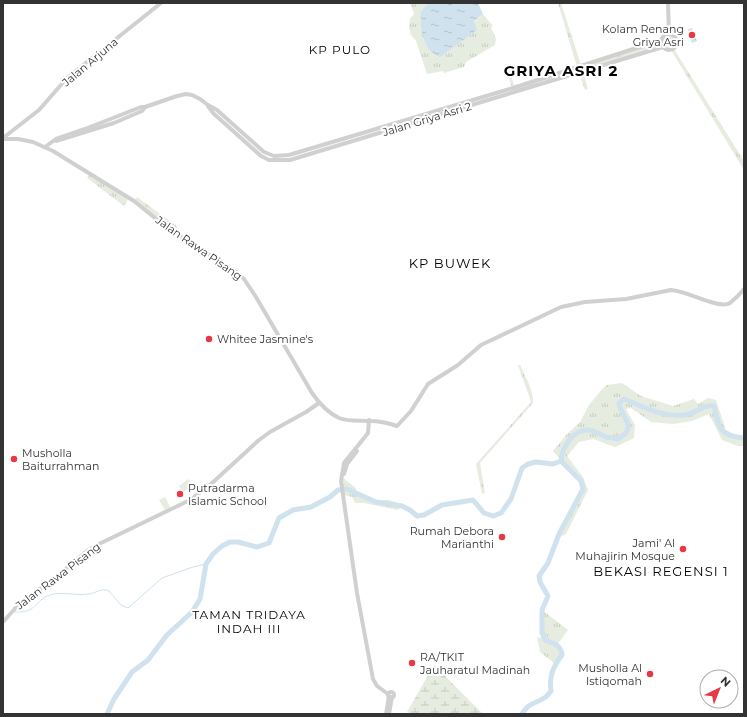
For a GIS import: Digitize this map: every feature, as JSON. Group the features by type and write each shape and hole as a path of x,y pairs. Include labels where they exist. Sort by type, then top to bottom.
{"street":[{"name":"Jalan Arjuna","path":"3,139 39,110 67,78 161,3"},
{"path":"668,3 669,34"},
{"path":"669,34 676,37 677,44 674,49 666,50 663,47 661,40 664,36 669,34"},
{"name":"Jalan Griya Asri 2","path":"45,147 52,141 68,138 114,123 142,110 145,107 186,94 195,96 217,110 264,152 274,156 286,156 513,88 661,40"},
{"name":"Jalan Griya Asri 2","path":"208,105 211,112 261,156 269,160 290,160 663,47"},
{"name":"Jalan Rawa Pisang","path":"3,139 18,139 45,147 134,201 166,227 226,264 240,275 269,319 304,382 319,403 259,440 212,484 190,500 87,551 54,579 20,603 3,622"},
{"path":"319,403 339,418 350,421 370,421 397,426 411,410 428,384 468,357 481,345 561,307 585,302 626,299 671,290 701,299 726,304 731,302 744,289"},
{"path":"370,421 368,438 347,464 342,485 375,678 378,685 390,695"},
{"path":"386,714 390,695"},
{"path":"389,714 390,695"}],"green space":[{"path":"410,3 428,3 421,11 474,22 483,14 493,26 491,27 496,39 495,45 466,62 464,67 444,73 443,71 427,74 416,41 411,35 409,28 410,19 414,14"},
{"path":"558,3 561,3 581,65 661,40 666,34 674,35 678,42 674,49 744,161 744,170 671,50 666,50 663,47 583,72 588,89 585,90 579,73 517,91 513,87 577,67"},
{"path":"509,69 514,85 513,87 506,70"},
{"path":"90,174 129,198 124,206 87,178"},
{"path":"137,197 178,227 175,232 134,201"},
{"path":"518,365 520,365 529,384 533,403 480,463 485,493 482,494 476,464 531,402"},
{"path":"622,383 641,396 673,406 694,399 698,404 708,398 716,400 726,430 735,435 744,436 744,446 738,446 722,440 709,414 692,421 673,424 651,422 631,408 626,409 635,425 634,438 615,447 593,439 579,442 567,456 583,477 588,490 566,534 557,538 583,489 581,481 553,451 566,435 580,422 589,405 603,388 607,385"},
{"path":"343,478 356,488 356,492 377,500 389,500 404,505 398,510 364,503 355,503 352,497 344,495"},
{"path":"188,479 192,486 183,492 179,486"},
{"path":"165,497 170,507 165,510 159,500"},
{"path":"542,610 568,630 557,645 561,649 562,655 555,664 540,652 537,637 545,639 542,633"},
{"path":"434,665 483,714 410,714 407,712"}],"water":[{"path":"428,3 478,3 483,14 474,21 477,30 440,57 429,49 423,38 421,11"},
{"name":"Kolam Renang Griya Asri","path":"692,28 697,41 692,43 688,29"}],"waterway":[{"path":"107,714 114,699 132,672 148,660 167,635 192,612 200,599 206,564 213,554 222,546 230,542 238,542 257,547 269,543 279,518 293,510 311,507 330,497 338,490 347,489 376,502 402,506 417,516 424,515 442,505 473,500 484,513 493,516 501,513 511,499 522,468 528,464 536,462 553,464 561,461 569,440 573,436 583,431 590,430 606,437 618,439 626,433 629,426 619,403 624,399 653,411 676,415 684,415 707,406 714,406 717,420 722,430 730,435 744,438"},
{"path":"522,714 529,706 547,696 551,691 552,672 562,655 559,647 554,643 545,640 542,633 542,610 548,596 540,582 539,576 548,563 559,534 583,489 581,481 561,461"},
{"path":"15,612 28,610 50,595 59,593 91,594 101,590 109,591 121,605 128,608 162,578 206,564"}],"place":[{"name":"Kolam Renang Griya Asri","path":"692,35"},
{"name":"Whitee Jasmine's","path":"209,339"},
{"name":"Musholla Baiturrahman","path":"14,459"},
{"name":"Putradarma Islamic School","path":"180,494"},
{"name":"Rumah Debora Marianthi","path":"502,537"},
{"name":"Jami' Al Muhajirin Mosque","path":"683,549"},
{"name":"RA/TKIT Jauharatul Madinah","path":"412,663"},
{"name":"Musholla Al Istiqomah","path":"650,674"}],"district":[{"name":"KP PULO","path":"340,49"},
{"name":"GRIYA ASRI 2","path":"561,70"},
{"name":"KP BUWEK","path":"450,263"},
{"name":"BEKASI REGENSI 1","path":"661,571"},
{"name":"TAMAN TRIDAYA INDAH III","path":"249,621"}]}
